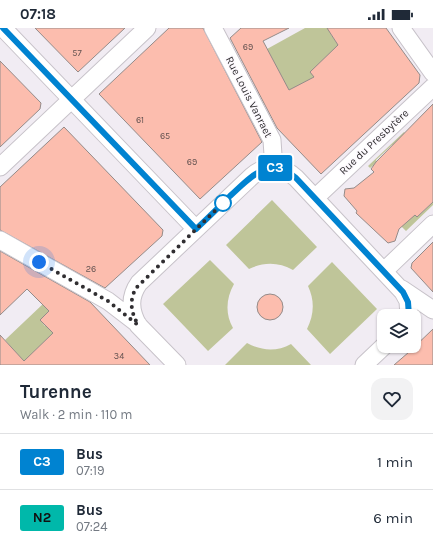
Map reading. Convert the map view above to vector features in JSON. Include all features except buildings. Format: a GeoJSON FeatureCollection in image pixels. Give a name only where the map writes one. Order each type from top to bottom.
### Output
{"type":"FeatureCollection","features":[{"type":"Feature","properties":{"kind":"street"},"geometry":{"type":"LineString","coordinates":[[3,28],[196,229]]}},
{"type":"Feature","properties":{"kind":"street"},"geometry":{"type":"LineString","coordinates":[[0,167],[147,28]]}},
{"type":"Feature","properties":{"kind":"street","name":"Rue Louis Vanraet"},"geometry":{"type":"LineString","coordinates":[[213,28],[272,140],[273,155],[270,168]]}},
{"type":"Feature","properties":{"kind":"street"},"geometry":{"type":"LineString","coordinates":[[401,28],[433,73]]}},
{"type":"Feature","properties":{"kind":"street","name":"Rue du Presbytère"},"geometry":{"type":"LineString","coordinates":[[315,198],[433,87]]}},
{"type":"Feature","properties":{"kind":"street"},"geometry":{"type":"LineString","coordinates":[[138,325],[132,314],[131,306],[136,288],[252,176],[258,171],[270,168],[278,168],[290,173],[400,288],[433,310]]}},
{"type":"Feature","properties":{"kind":"street"},"geometry":{"type":"LineString","coordinates":[[384,271],[433,224]]}},
{"type":"Feature","properties":{"kind":"street"},"geometry":{"type":"LineString","coordinates":[[0,240],[108,301],[138,325],[177,365]]}},
{"type":"Feature","properties":{"kind":"street"},"geometry":{"type":"LineString","coordinates":[[400,288],[408,302],[408,309]]}},
{"type":"Feature","properties":{"kind":"street"},"geometry":{"type":"LineString","coordinates":[[364,365],[377,353]]}},
{"type":"Feature","properties":{"kind":"green space"},"geometry":{"type":"Polygon","coordinates":[[[305,28],[337,28],[330,33],[340,47],[330,78],[291,89],[264,104],[258,92],[267,49],[305,28]]]}},
{"type":"Feature","properties":{"kind":"green space"},"geometry":{"type":"Polygon","coordinates":[[[404,132],[413,142],[392,145],[376,160],[377,162],[370,168],[368,166],[404,132]]]}},
{"type":"Feature","properties":{"kind":"green space"},"geometry":{"type":"Polygon","coordinates":[[[272,200],[317,247],[293,270],[277,264],[265,264],[249,269],[226,245],[272,200]]]}},
{"type":"Feature","properties":{"kind":"green space"},"geometry":{"type":"Polygon","coordinates":[[[433,202],[433,205],[406,231],[400,225],[413,213],[417,217],[433,202]]]}},
{"type":"Feature","properties":{"kind":"green space"},"geometry":{"type":"Polygon","coordinates":[[[210,260],[234,284],[228,300],[228,312],[230,323],[233,328],[208,351],[163,304],[210,260]]]}},
{"type":"Feature","properties":{"kind":"green space"},"geometry":{"type":"Polygon","coordinates":[[[332,262],[377,309],[330,354],[307,329],[313,308],[312,297],[308,286],[332,262]]]}},
{"type":"Feature","properties":{"kind":"green space"},"geometry":{"type":"Polygon","coordinates":[[[44,303],[54,313],[47,313],[40,320],[45,326],[73,318],[51,335],[23,363],[5,340],[44,303]]]}},
{"type":"Feature","properties":{"kind":"green space"},"geometry":{"type":"Polygon","coordinates":[[[247,343],[258,348],[269,350],[286,347],[291,344],[311,365],[225,365],[247,343]]]}},
{"type":"Feature","properties":{"kind":"bus line","name":"C3"},"geometry":{"type":"LineString","coordinates":[[3,28],[196,229],[255,173],[270,168],[278,168],[290,173],[296,178],[406,295],[410,309]]}},
{"type":"Feature","properties":{"kind":"route"},"geometry":{"type":"LineString","coordinates":[[39,262],[108,301],[138,325],[132,314],[131,306],[134,291],[139,283],[223,203]]}}]}
